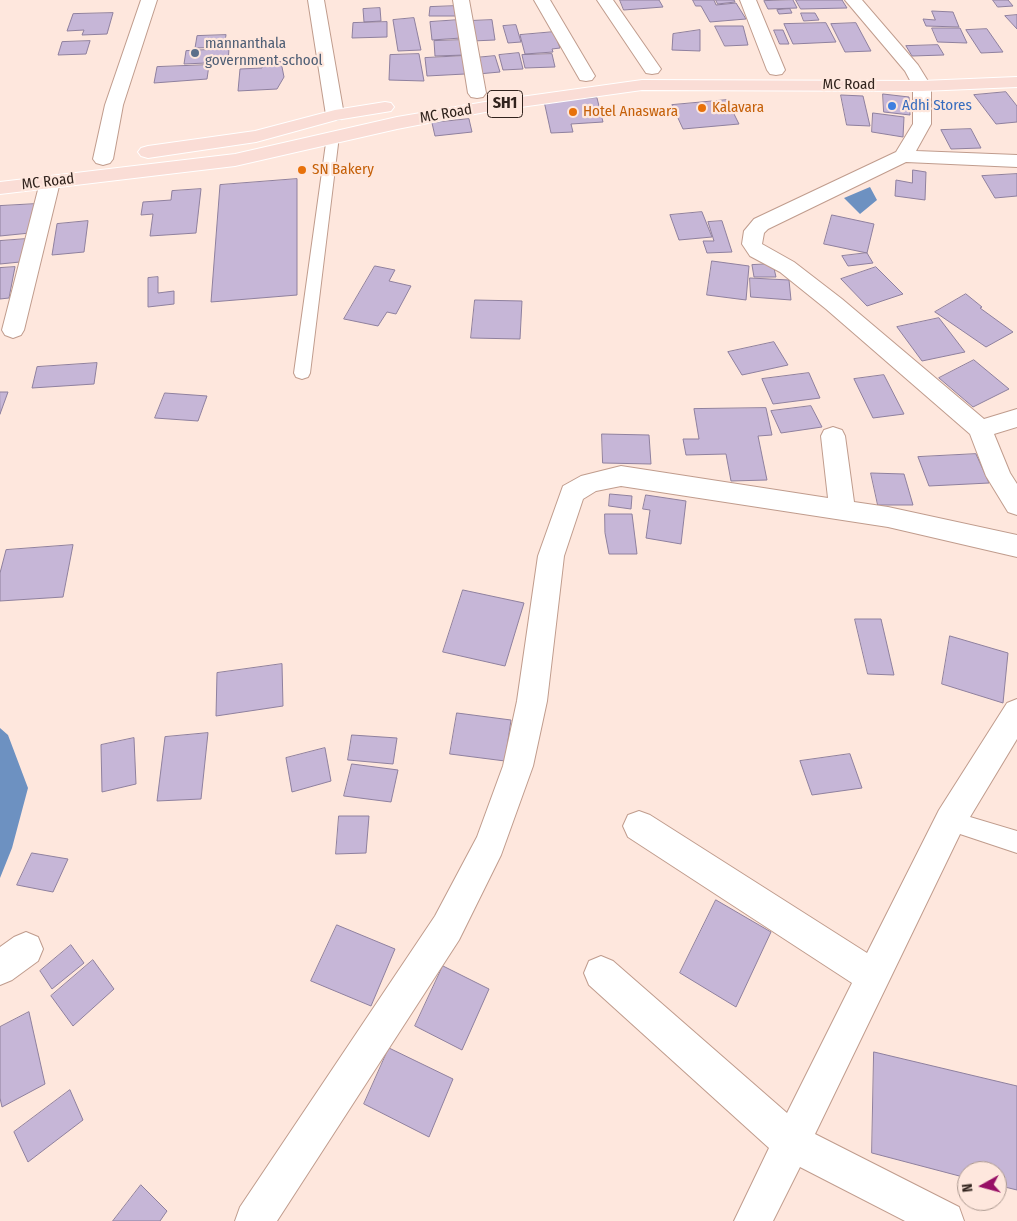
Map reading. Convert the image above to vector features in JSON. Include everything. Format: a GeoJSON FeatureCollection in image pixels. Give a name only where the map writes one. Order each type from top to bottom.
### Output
{"type":"FeatureCollection","features":[{"type":"Feature","properties":{"kind":"main road","name":"MC Road"},"geometry":{"type":"LineString","coordinates":[[0,188],[235,160],[586,76],[652,69],[922,74],[1017,82]]}},
{"type":"Feature","properties":{"kind":"main road","name":"MC Road"},"geometry":{"type":"LineString","coordinates":[[0,171],[127,156],[256,136],[335,115],[642,85],[922,74]]}},
{"type":"Feature","properties":{"kind":"street"},"geometry":{"type":"LineString","coordinates":[[103,159],[114,105],[149,0]]}},
{"type":"Feature","properties":{"kind":"street"},"geometry":{"type":"LineString","coordinates":[[316,0],[335,115]]}},
{"type":"Feature","properties":{"kind":"street"},"geometry":{"type":"LineString","coordinates":[[461,0],[481,100]]}},
{"type":"Feature","properties":{"kind":"street"},"geometry":{"type":"LineString","coordinates":[[542,0],[586,76]]}},
{"type":"Feature","properties":{"kind":"street"},"geometry":{"type":"LineString","coordinates":[[605,0],[652,69]]}},
{"type":"Feature","properties":{"kind":"street"},"geometry":{"type":"LineString","coordinates":[[748,0],[776,70]]}},
{"type":"Feature","properties":{"kind":"street"},"geometry":{"type":"LineString","coordinates":[[853,0],[922,74],[922,124],[903,156]]}},
{"type":"Feature","properties":{"kind":"street"},"geometry":{"type":"LineString","coordinates":[[1017,161],[903,156],[761,224],[754,230],[752,244],[757,251],[787,267],[834,304],[980,429],[999,476],[1017,506]]}},
{"type":"Feature","properties":{"kind":"street"},"geometry":{"type":"LineString","coordinates":[[13,330],[50,182]]}},
{"type":"Feature","properties":{"kind":"street"},"geometry":{"type":"LineString","coordinates":[[980,429],[1017,418]]}},
{"type":"Feature","properties":{"kind":"street"},"geometry":{"type":"LineString","coordinates":[[833,436],[842,510]]}},
{"type":"Feature","properties":{"kind":"street"},"geometry":{"type":"LineString","coordinates":[[254,1221],[447,928],[490,844],[518,766],[532,701],[551,556],[572,493],[590,484],[621,476],[888,518],[1017,546]]}},
{"type":"Feature","properties":{"kind":"street"},"geometry":{"type":"LineString","coordinates":[[753,1221],[950,821],[1017,712]]}},
{"type":"Feature","properties":{"kind":"street"},"geometry":{"type":"LineString","coordinates":[[640,826],[873,977]]}},
{"type":"Feature","properties":{"kind":"street"},"geometry":{"type":"LineString","coordinates":[[0,968],[26,949]]}},
{"type":"Feature","properties":{"kind":"street"},"geometry":{"type":"LineString","coordinates":[[601,973],[791,1142],[945,1221]]}},
{"type":"Feature","properties":{"kind":"lane"},"geometry":{"type":"LineString","coordinates":[[302,373],[333,136]]}},
{"type":"Feature","properties":{"kind":"lane"},"geometry":{"type":"LineString","coordinates":[[950,821],[1017,842]]}},
{"type":"Feature","properties":{"kind":"water"},"geometry":{"type":"Polygon","coordinates":[[[870,187],[877,200],[860,214],[844,198],[870,187]]]}},
{"type":"Feature","properties":{"kind":"water"},"geometry":{"type":"Polygon","coordinates":[[[0,728],[8,735],[28,788],[12,848],[0,878],[0,728]]]}},
{"type":"Feature","properties":{"kind":"building"},"geometry":{"type":"Polygon","coordinates":[[[620,0],[659,0],[663,7],[624,10],[620,0]]]}},
{"type":"Feature","properties":{"kind":"building"},"geometry":{"type":"Polygon","coordinates":[[[693,0],[714,0],[716,5],[736,3],[746,19],[710,22],[701,6],[696,6],[693,0]]]}},
{"type":"Feature","properties":{"kind":"building"},"geometry":{"type":"Polygon","coordinates":[[[716,0],[734,0],[735,2],[718,4],[716,0]]]}},
{"type":"Feature","properties":{"kind":"building"},"geometry":{"type":"Polygon","coordinates":[[[793,0],[797,8],[768,9],[764,1],[793,0]]]}},
{"type":"Feature","properties":{"kind":"building"},"geometry":{"type":"Polygon","coordinates":[[[796,0],[842,0],[847,8],[801,9],[796,0]]]}},
{"type":"Feature","properties":{"kind":"building"},"geometry":{"type":"Polygon","coordinates":[[[993,0],[1008,0],[1013,6],[998,7],[993,0]]]}},
{"type":"Feature","properties":{"kind":"building"},"geometry":{"type":"Polygon","coordinates":[[[457,6],[457,16],[429,16],[430,7],[457,6]]]}},
{"type":"Feature","properties":{"kind":"building"},"geometry":{"type":"Polygon","coordinates":[[[380,8],[381,21],[364,22],[363,9],[380,8]]]}},
{"type":"Feature","properties":{"kind":"building"},"geometry":{"type":"Polygon","coordinates":[[[790,9],[792,13],[779,14],[777,10],[790,9]]]}},
{"type":"Feature","properties":{"kind":"building"},"geometry":{"type":"Polygon","coordinates":[[[932,11],[953,12],[959,27],[926,26],[923,19],[935,20],[932,11]]]}},
{"type":"Feature","properties":{"kind":"building"},"geometry":{"type":"Polygon","coordinates":[[[113,13],[107,34],[82,35],[84,30],[67,31],[73,14],[113,13]]]}},
{"type":"Feature","properties":{"kind":"building"},"geometry":{"type":"Polygon","coordinates":[[[801,13],[815,13],[819,20],[804,21],[801,13]]]}},
{"type":"Feature","properties":{"kind":"building"},"geometry":{"type":"Polygon","coordinates":[[[1017,15],[1017,29],[1005,16],[1017,15]]]}},
{"type":"Feature","properties":{"kind":"building"},"geometry":{"type":"Polygon","coordinates":[[[414,18],[421,50],[398,51],[393,20],[414,18]]]}},
{"type":"Feature","properties":{"kind":"building"},"geometry":{"type":"Polygon","coordinates":[[[459,20],[461,38],[432,40],[430,22],[459,20]]]}},
{"type":"Feature","properties":{"kind":"building"},"geometry":{"type":"Polygon","coordinates":[[[492,20],[495,40],[472,41],[469,21],[492,20]]]}},
{"type":"Feature","properties":{"kind":"building"},"geometry":{"type":"Polygon","coordinates":[[[387,22],[387,37],[352,38],[353,23],[387,22]]]}},
{"type":"Feature","properties":{"kind":"building"},"geometry":{"type":"Polygon","coordinates":[[[826,23],[836,42],[793,44],[784,24],[826,23]]]}},
{"type":"Feature","properties":{"kind":"building"},"geometry":{"type":"Polygon","coordinates":[[[856,23],[871,51],[845,52],[831,24],[856,23]]]}},
{"type":"Feature","properties":{"kind":"building"},"geometry":{"type":"Polygon","coordinates":[[[516,25],[521,42],[508,43],[503,26],[516,25]]]}},
{"type":"Feature","properties":{"kind":"building"},"geometry":{"type":"Polygon","coordinates":[[[715,26],[743,26],[748,45],[725,46],[715,26]]]}},
{"type":"Feature","properties":{"kind":"building"},"geometry":{"type":"Polygon","coordinates":[[[932,28],[960,28],[967,43],[938,42],[932,28]]]}},
{"type":"Feature","properties":{"kind":"building"},"geometry":{"type":"Polygon","coordinates":[[[987,29],[1003,52],[981,53],[966,30],[987,29]]]}},
{"type":"Feature","properties":{"kind":"building"},"geometry":{"type":"Polygon","coordinates":[[[700,30],[700,51],[672,50],[673,34],[700,30]]]}},
{"type":"Feature","properties":{"kind":"building"},"geometry":{"type":"Polygon","coordinates":[[[774,30],[783,30],[789,44],[780,44],[774,30]]]}},
{"type":"Feature","properties":{"kind":"building"},"geometry":{"type":"Polygon","coordinates":[[[554,32],[560,48],[552,49],[553,52],[525,54],[520,35],[554,32]]]}},
{"type":"Feature","properties":{"kind":"building"},"geometry":{"type":"Polygon","coordinates":[[[226,35],[224,47],[195,48],[197,36],[226,35]]]}},
{"type":"Feature","properties":{"kind":"building"},"geometry":{"type":"Polygon","coordinates":[[[463,40],[465,55],[435,56],[434,41],[463,40]]]}},
{"type":"Feature","properties":{"kind":"building"},"geometry":{"type":"Polygon","coordinates":[[[90,41],[86,54],[58,55],[62,42],[90,41]]]}},
{"type":"Feature","properties":{"kind":"building"},"geometry":{"type":"Polygon","coordinates":[[[938,45],[944,55],[912,56],[906,46],[938,45]]]}},
{"type":"Feature","properties":{"kind":"building"},"geometry":{"type":"Polygon","coordinates":[[[229,49],[228,62],[184,64],[186,51],[229,49]]]}},
{"type":"Feature","properties":{"kind":"building"},"geometry":{"type":"Polygon","coordinates":[[[519,53],[523,69],[503,70],[499,55],[519,53]]]}},
{"type":"Feature","properties":{"kind":"building"},"geometry":{"type":"Polygon","coordinates":[[[419,54],[424,81],[389,80],[390,55],[419,54]]]}},
{"type":"Feature","properties":{"kind":"building"},"geometry":{"type":"Polygon","coordinates":[[[552,54],[555,67],[525,68],[522,55],[552,54]]]}},
{"type":"Feature","properties":{"kind":"building"},"geometry":{"type":"Polygon","coordinates":[[[463,56],[465,74],[427,76],[425,58],[463,56]]]}},
{"type":"Feature","properties":{"kind":"building"},"geometry":{"type":"Polygon","coordinates":[[[495,56],[500,72],[478,74],[474,58],[495,56]]]}},
{"type":"Feature","properties":{"kind":"building"},"geometry":{"type":"Polygon","coordinates":[[[281,62],[284,77],[277,89],[238,91],[240,69],[262,68],[263,63],[281,62]]]}},
{"type":"Feature","properties":{"kind":"building"},"geometry":{"type":"Polygon","coordinates":[[[209,65],[207,79],[154,83],[157,67],[209,65]]]}},
{"type":"Feature","properties":{"kind":"building"},"geometry":{"type":"Polygon","coordinates":[[[1006,92],[1017,106],[1017,122],[996,124],[974,95],[1006,92]]]}},
{"type":"Feature","properties":{"kind":"building"},"geometry":{"type":"Polygon","coordinates":[[[883,94],[909,97],[910,115],[884,112],[883,94]]]}},
{"type":"Feature","properties":{"kind":"building"},"geometry":{"type":"Polygon","coordinates":[[[841,95],[863,96],[870,126],[847,125],[841,95]]]}},
{"type":"Feature","properties":{"kind":"building","name":"Hotel Anaswara"},"geometry":{"type":"Polygon","coordinates":[[[597,98],[603,122],[571,124],[573,132],[551,133],[544,101],[597,98]]]}},
{"type":"Feature","properties":{"kind":"building"},"geometry":{"type":"Polygon","coordinates":[[[727,100],[739,124],[683,129],[672,105],[727,100]]]}},
{"type":"Feature","properties":{"kind":"building"},"geometry":{"type":"Polygon","coordinates":[[[873,113],[904,117],[903,137],[872,132],[873,113]]]}},
{"type":"Feature","properties":{"kind":"building"},"geometry":{"type":"Polygon","coordinates":[[[469,119],[472,132],[435,136],[432,123],[469,119]]]}},
{"type":"Feature","properties":{"kind":"building"},"geometry":{"type":"Polygon","coordinates":[[[971,129],[981,148],[951,149],[941,130],[971,129]]]}},
{"type":"Feature","properties":{"kind":"building"},"geometry":{"type":"Polygon","coordinates":[[[913,170],[926,172],[925,200],[895,196],[896,180],[912,183],[913,170]]]}},
{"type":"Feature","properties":{"kind":"building"},"geometry":{"type":"Polygon","coordinates":[[[1017,174],[1017,196],[995,198],[982,176],[1017,174]]]}},
{"type":"Feature","properties":{"kind":"building"},"geometry":{"type":"Polygon","coordinates":[[[297,179],[297,295],[211,302],[220,185],[297,179]]]}},
{"type":"Feature","properties":{"kind":"building"},"geometry":{"type":"Polygon","coordinates":[[[201,189],[196,233],[150,236],[153,214],[141,215],[143,202],[171,200],[172,191],[201,189]]]}},
{"type":"Feature","properties":{"kind":"building"},"geometry":{"type":"Polygon","coordinates":[[[36,204],[30,233],[0,236],[0,206],[36,204]]]}},
{"type":"Feature","properties":{"kind":"building"},"geometry":{"type":"Polygon","coordinates":[[[702,212],[712,237],[679,240],[670,215],[702,212]]]}},
{"type":"Feature","properties":{"kind":"building"},"geometry":{"type":"Polygon","coordinates":[[[832,215],[874,224],[867,253],[824,244],[832,215]]]}},
{"type":"Feature","properties":{"kind":"building"},"geometry":{"type":"Polygon","coordinates":[[[88,221],[84,252],[52,255],[57,224],[88,221]]]}},
{"type":"Feature","properties":{"kind":"building"},"geometry":{"type":"Polygon","coordinates":[[[722,221],[732,252],[707,253],[703,241],[714,241],[708,222],[722,221]]]}},
{"type":"Feature","properties":{"kind":"building"},"geometry":{"type":"Polygon","coordinates":[[[26,239],[20,262],[0,264],[0,241],[26,239]]]}},
{"type":"Feature","properties":{"kind":"building"},"geometry":{"type":"Polygon","coordinates":[[[867,253],[873,263],[848,266],[842,256],[867,253]]]}},
{"type":"Feature","properties":{"kind":"building"},"geometry":{"type":"Polygon","coordinates":[[[712,261],[749,266],[746,300],[707,295],[712,261]]]}},
{"type":"Feature","properties":{"kind":"building"},"geometry":{"type":"Polygon","coordinates":[[[773,264],[776,277],[754,277],[752,265],[773,264]]]}},
{"type":"Feature","properties":{"kind":"building"},"geometry":{"type":"Polygon","coordinates":[[[375,266],[395,270],[389,281],[411,286],[396,314],[387,312],[378,326],[344,319],[375,266]]]}},
{"type":"Feature","properties":{"kind":"building"},"geometry":{"type":"Polygon","coordinates":[[[15,267],[9,298],[0,299],[0,268],[15,267]]]}},
{"type":"Feature","properties":{"kind":"building"},"geometry":{"type":"Polygon","coordinates":[[[876,267],[903,294],[867,306],[841,279],[876,267]]]}},
{"type":"Feature","properties":{"kind":"building"},"geometry":{"type":"Polygon","coordinates":[[[158,277],[158,293],[174,291],[174,304],[148,307],[148,278],[158,277]]]}},
{"type":"Feature","properties":{"kind":"building"},"geometry":{"type":"Polygon","coordinates":[[[750,278],[789,280],[791,300],[751,297],[750,278]]]}},
{"type":"Feature","properties":{"kind":"building"},"geometry":{"type":"Polygon","coordinates":[[[966,294],[982,307],[980,308],[1013,332],[986,347],[935,312],[966,294]]]}},
{"type":"Feature","properties":{"kind":"building"},"geometry":{"type":"Polygon","coordinates":[[[475,300],[522,301],[520,339],[471,338],[475,300]]]}},
{"type":"Feature","properties":{"kind":"building"},"geometry":{"type":"Polygon","coordinates":[[[939,318],[965,352],[922,361],[897,327],[939,318]]]}},
{"type":"Feature","properties":{"kind":"building"},"geometry":{"type":"Polygon","coordinates":[[[774,342],[788,365],[742,375],[728,352],[774,342]]]}},
{"type":"Feature","properties":{"kind":"building"},"geometry":{"type":"Polygon","coordinates":[[[974,360],[1009,389],[973,407],[939,378],[974,360]]]}},
{"type":"Feature","properties":{"kind":"building"},"geometry":{"type":"Polygon","coordinates":[[[97,363],[94,384],[32,388],[37,367],[97,363]]]}},
{"type":"Feature","properties":{"kind":"building"},"geometry":{"type":"Polygon","coordinates":[[[809,373],[820,398],[773,404],[762,379],[809,373]]]}},
{"type":"Feature","properties":{"kind":"building"},"geometry":{"type":"Polygon","coordinates":[[[884,375],[904,414],[873,418],[854,379],[884,375]]]}},
{"type":"Feature","properties":{"kind":"building"},"geometry":{"type":"Polygon","coordinates":[[[0,392],[8,392],[0,414],[0,392]]]}},
{"type":"Feature","properties":{"kind":"building"},"geometry":{"type":"Polygon","coordinates":[[[165,393],[207,396],[198,421],[155,418],[165,393]]]}},
{"type":"Feature","properties":{"kind":"building"},"geometry":{"type":"Polygon","coordinates":[[[811,406],[822,427],[781,433],[771,411],[811,406]]]}},
{"type":"Feature","properties":{"kind":"building"},"geometry":{"type":"Polygon","coordinates":[[[766,408],[772,435],[758,436],[767,480],[731,481],[726,454],[686,455],[683,439],[699,439],[694,409],[766,408]]]}},
{"type":"Feature","properties":{"kind":"building"},"geometry":{"type":"Polygon","coordinates":[[[602,434],[649,435],[651,464],[603,463],[602,434]]]}},
{"type":"Feature","properties":{"kind":"building"},"geometry":{"type":"Polygon","coordinates":[[[976,454],[989,483],[929,486],[918,457],[976,454]]]}},
{"type":"Feature","properties":{"kind":"building"},"geometry":{"type":"Polygon","coordinates":[[[871,473],[904,474],[913,505],[878,505],[871,473]]]}},
{"type":"Feature","properties":{"kind":"building"},"geometry":{"type":"Polygon","coordinates":[[[610,494],[632,496],[631,509],[609,506],[610,494]]]}},
{"type":"Feature","properties":{"kind":"building"},"geometry":{"type":"Polygon","coordinates":[[[646,495],[686,501],[681,544],[646,538],[650,510],[643,509],[646,495]]]}},
{"type":"Feature","properties":{"kind":"building"},"geometry":{"type":"Polygon","coordinates":[[[605,514],[632,514],[637,554],[609,554],[605,533],[605,514]]]}},
{"type":"Feature","properties":{"kind":"building"},"geometry":{"type":"Polygon","coordinates":[[[73,545],[63,597],[0,601],[0,573],[6,550],[73,545]]]}},
{"type":"Feature","properties":{"kind":"building"},"geometry":{"type":"Polygon","coordinates":[[[463,590],[524,603],[505,666],[443,652],[463,590]]]}},
{"type":"Feature","properties":{"kind":"building"},"geometry":{"type":"Polygon","coordinates":[[[855,619],[881,619],[894,675],[868,674],[855,619]]]}},
{"type":"Feature","properties":{"kind":"building"},"geometry":{"type":"Polygon","coordinates":[[[950,636],[1008,653],[1003,703],[942,684],[950,636]]]}},
{"type":"Feature","properties":{"kind":"building"},"geometry":{"type":"Polygon","coordinates":[[[282,664],[283,706],[216,716],[217,673],[282,664]]]}},
{"type":"Feature","properties":{"kind":"building"},"geometry":{"type":"Polygon","coordinates":[[[457,713],[511,720],[505,761],[450,754],[457,713]]]}},
{"type":"Feature","properties":{"kind":"building"},"geometry":{"type":"Polygon","coordinates":[[[208,733],[201,799],[157,801],[165,737],[208,733]]]}},
{"type":"Feature","properties":{"kind":"building"},"geometry":{"type":"Polygon","coordinates":[[[352,735],[397,738],[393,764],[348,760],[352,735]]]}},
{"type":"Feature","properties":{"kind":"building"},"geometry":{"type":"Polygon","coordinates":[[[134,738],[136,784],[102,792],[101,745],[134,738]]]}},
{"type":"Feature","properties":{"kind":"building"},"geometry":{"type":"Polygon","coordinates":[[[325,748],[331,781],[292,792],[286,758],[325,748]]]}},
{"type":"Feature","properties":{"kind":"building"},"geometry":{"type":"Polygon","coordinates":[[[850,754],[862,788],[812,795],[800,761],[850,754]]]}},
{"type":"Feature","properties":{"kind":"building"},"geometry":{"type":"Polygon","coordinates":[[[352,764],[398,770],[391,802],[344,796],[352,764]]]}},
{"type":"Feature","properties":{"kind":"building"},"geometry":{"type":"Polygon","coordinates":[[[339,816],[369,816],[366,853],[336,854],[339,816]]]}},
{"type":"Feature","properties":{"kind":"building"},"geometry":{"type":"Polygon","coordinates":[[[32,853],[68,859],[53,892],[17,885],[32,853]]]}},
{"type":"Feature","properties":{"kind":"building"},"geometry":{"type":"Polygon","coordinates":[[[716,900],[771,932],[736,1007],[680,973],[716,900]]]}},
{"type":"Feature","properties":{"kind":"building"},"geometry":{"type":"Polygon","coordinates":[[[337,925],[395,949],[371,1006],[311,981],[337,925]]]}},
{"type":"Feature","properties":{"kind":"building"},"geometry":{"type":"Polygon","coordinates":[[[71,945],[84,963],[52,989],[40,971],[71,945]]]}},
{"type":"Feature","properties":{"kind":"building"},"geometry":{"type":"Polygon","coordinates":[[[93,960],[114,989],[73,1026],[51,996],[93,960]]]}},
{"type":"Feature","properties":{"kind":"building"},"geometry":{"type":"Polygon","coordinates":[[[443,966],[489,989],[462,1050],[415,1026],[443,966]]]}},
{"type":"Feature","properties":{"kind":"building"},"geometry":{"type":"Polygon","coordinates":[[[29,1012],[45,1084],[2,1107],[0,1098],[0,1027],[29,1012]]]}},
{"type":"Feature","properties":{"kind":"building"},"geometry":{"type":"Polygon","coordinates":[[[389,1048],[453,1079],[429,1137],[364,1104],[389,1048]]]}},
{"type":"Feature","properties":{"kind":"building"},"geometry":{"type":"Polygon","coordinates":[[[874,1052],[1017,1086],[1017,1190],[1007,1188],[1007,1161],[957,1161],[957,1175],[872,1153],[874,1052]]]}},
{"type":"Feature","properties":{"kind":"building"},"geometry":{"type":"Polygon","coordinates":[[[70,1090],[83,1120],[28,1162],[14,1132],[70,1090]]]}},
{"type":"Feature","properties":{"kind":"building"},"geometry":{"type":"Polygon","coordinates":[[[141,1185],[167,1211],[160,1221],[113,1221],[141,1185]]]}},
{"type":"Feature","properties":{"kind":"place","name":"mannanthala government school"},"geometry":{"type":"Point","coordinates":[195,53]}},
{"type":"Feature","properties":{"kind":"place","name":"Adhi Stores"},"geometry":{"type":"Point","coordinates":[892,106]}},
{"type":"Feature","properties":{"kind":"place","name":"Kalavara"},"geometry":{"type":"Point","coordinates":[702,108]}},
{"type":"Feature","properties":{"kind":"place","name":"Hotel Anaswara"},"geometry":{"type":"Point","coordinates":[573,112]}},
{"type":"Feature","properties":{"kind":"place","name":"SN Bakery"},"geometry":{"type":"Point","coordinates":[302,170]}}]}
